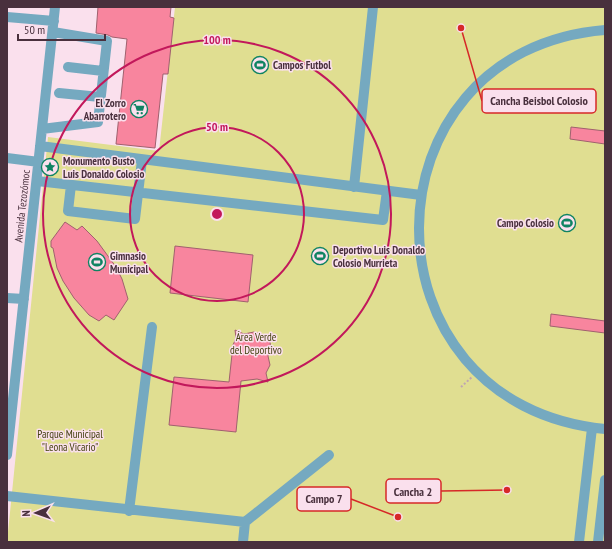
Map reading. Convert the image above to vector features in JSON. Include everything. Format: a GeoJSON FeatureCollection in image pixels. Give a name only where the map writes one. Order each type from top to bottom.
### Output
{"type":"FeatureCollection","features":[{"type":"Feature","properties":{"kind":"street","name":"Avenida Tezozómoc"},"geometry":{"type":"LineString","coordinates":[[7,455],[8,433],[56,7]]}},
{"type":"Feature","properties":{"kind":"street"},"geometry":{"type":"LineString","coordinates":[[354,187],[373,7]]}},
{"type":"Feature","properties":{"kind":"street"},"geometry":{"type":"LineString","coordinates":[[7,16],[54,21]]}},
{"type":"Feature","properties":{"kind":"street"},"geometry":{"type":"LineString","coordinates":[[605,30],[573,34],[537,46],[509,61],[488,76],[461,104],[441,136],[426,171],[421,195],[418,225],[418,247],[425,284],[439,320],[459,352],[478,372],[500,391],[532,411],[568,423],[605,429]]}},
{"type":"Feature","properties":{"kind":"street"},"geometry":{"type":"LineString","coordinates":[[42,129],[98,122],[107,41],[53,32]]}},
{"type":"Feature","properties":{"kind":"street"},"geometry":{"type":"LineString","coordinates":[[68,67],[103,71]]}},
{"type":"Feature","properties":{"kind":"street"},"geometry":{"type":"LineString","coordinates":[[59,93],[100,97]]}},
{"type":"Feature","properties":{"kind":"street"},"geometry":{"type":"LineString","coordinates":[[40,146],[421,195]]}},
{"type":"Feature","properties":{"kind":"street"},"geometry":{"type":"LineString","coordinates":[[7,158],[38,162]]}},
{"type":"Feature","properties":{"kind":"street"},"geometry":{"type":"LineString","coordinates":[[71,185],[68,211],[135,219],[142,160]]}},
{"type":"Feature","properties":{"kind":"street"},"geometry":{"type":"LineString","coordinates":[[36,181],[383,220],[387,191]]}},
{"type":"Feature","properties":{"kind":"street"},"geometry":{"type":"LineString","coordinates":[[7,298],[24,300]]}},
{"type":"Feature","properties":{"kind":"street"},"geometry":{"type":"LineString","coordinates":[[129,511],[152,327]]}},
{"type":"Feature","properties":{"kind":"street"},"geometry":{"type":"LineString","coordinates":[[579,542],[592,428]]}},
{"type":"Feature","properties":{"kind":"street"},"geometry":{"type":"LineString","coordinates":[[7,496],[129,511],[245,522],[330,455]]}},
{"type":"Feature","properties":{"kind":"street"},"geometry":{"type":"LineString","coordinates":[[598,542],[605,480]]}},
{"type":"Feature","properties":{"kind":"street"},"geometry":{"type":"LineString","coordinates":[[243,542],[245,522]]}},
{"type":"Feature","properties":{"kind":"path"},"geometry":{"type":"LineString","coordinates":[[461,387],[478,372]]}},
{"type":"Feature","properties":{"kind":"green space","name":"Deportivo Luis Donaldo Colosio Murrieta"},"geometry":{"type":"Polygon","coordinates":[[[175,7],[605,7],[605,542],[7,542],[48,137],[159,151],[175,7]]]}},
{"type":"Feature","properties":{"kind":"building","name":"El Zorro Abarrotero"},"geometry":{"type":"Polygon","coordinates":[[[98,7],[171,7],[170,17],[174,18],[168,74],[163,74],[155,148],[116,144],[127,39],[96,33],[98,7]]]}},
{"type":"Feature","properties":{"kind":"building"},"geometry":{"type":"Polygon","coordinates":[[[571,127],[605,131],[605,144],[570,139],[571,127]]]}},
{"type":"Feature","properties":{"kind":"building"},"geometry":{"type":"Polygon","coordinates":[[[65,222],[77,230],[82,226],[97,241],[116,267],[122,279],[128,299],[114,320],[106,315],[99,321],[89,315],[74,298],[63,281],[57,268],[53,248],[51,247],[51,241],[65,222]]]}},
{"type":"Feature","properties":{"kind":"building"},"geometry":{"type":"Polygon","coordinates":[[[175,246],[253,255],[248,302],[170,293],[175,246]]]}},
{"type":"Feature","properties":{"kind":"building"},"geometry":{"type":"Polygon","coordinates":[[[551,314],[605,321],[605,333],[550,326],[551,314]]]}},
{"type":"Feature","properties":{"kind":"building"},"geometry":{"type":"Polygon","coordinates":[[[235,330],[244,334],[254,332],[264,335],[273,334],[270,342],[271,350],[268,356],[270,365],[266,373],[268,382],[257,379],[241,381],[236,432],[169,425],[174,377],[229,382],[233,345],[236,338],[235,330]]]}},
{"type":"Feature","properties":{"kind":"place","name":"Cancha Beisbol Colosio"},"geometry":{"type":"Point","coordinates":[461,28]}},
{"type":"Feature","properties":{"kind":"place","name":"Campos Futbol"},"geometry":{"type":"Point","coordinates":[260,65]}},
{"type":"Feature","properties":{"kind":"place","name":"El Zorro Abarrotero"},"geometry":{"type":"Point","coordinates":[139,109]}},
{"type":"Feature","properties":{"kind":"place","name":"Monumento Busto Luis Donaldo Colosio"},"geometry":{"type":"Point","coordinates":[50,167]}},
{"type":"Feature","properties":{"kind":"place","name":"Campo Colosio"},"geometry":{"type":"Point","coordinates":[567,223]}},
{"type":"Feature","properties":{"kind":"place","name":"Deportivo Luis Donaldo Colosio Murrieta"},"geometry":{"type":"Point","coordinates":[320,256]}},
{"type":"Feature","properties":{"kind":"place","name":"Gimnasio Municipal"},"geometry":{"type":"Point","coordinates":[97,262]}},
{"type":"Feature","properties":{"kind":"place","name":"Cancha 2"},"geometry":{"type":"Point","coordinates":[507,490]}},
{"type":"Feature","properties":{"kind":"place","name":"Campo 7"},"geometry":{"type":"Point","coordinates":[398,517]}},
{"type":"Feature","properties":{"kind":"park label","name":"Área Verde del Deportivo"},"geometry":{"type":"Point","coordinates":[256,343]}},
{"type":"Feature","properties":{"kind":"park label","name":"Parque Municipal \"Leona Vicario\""},"geometry":{"type":"Point","coordinates":[70,440]}}]}
